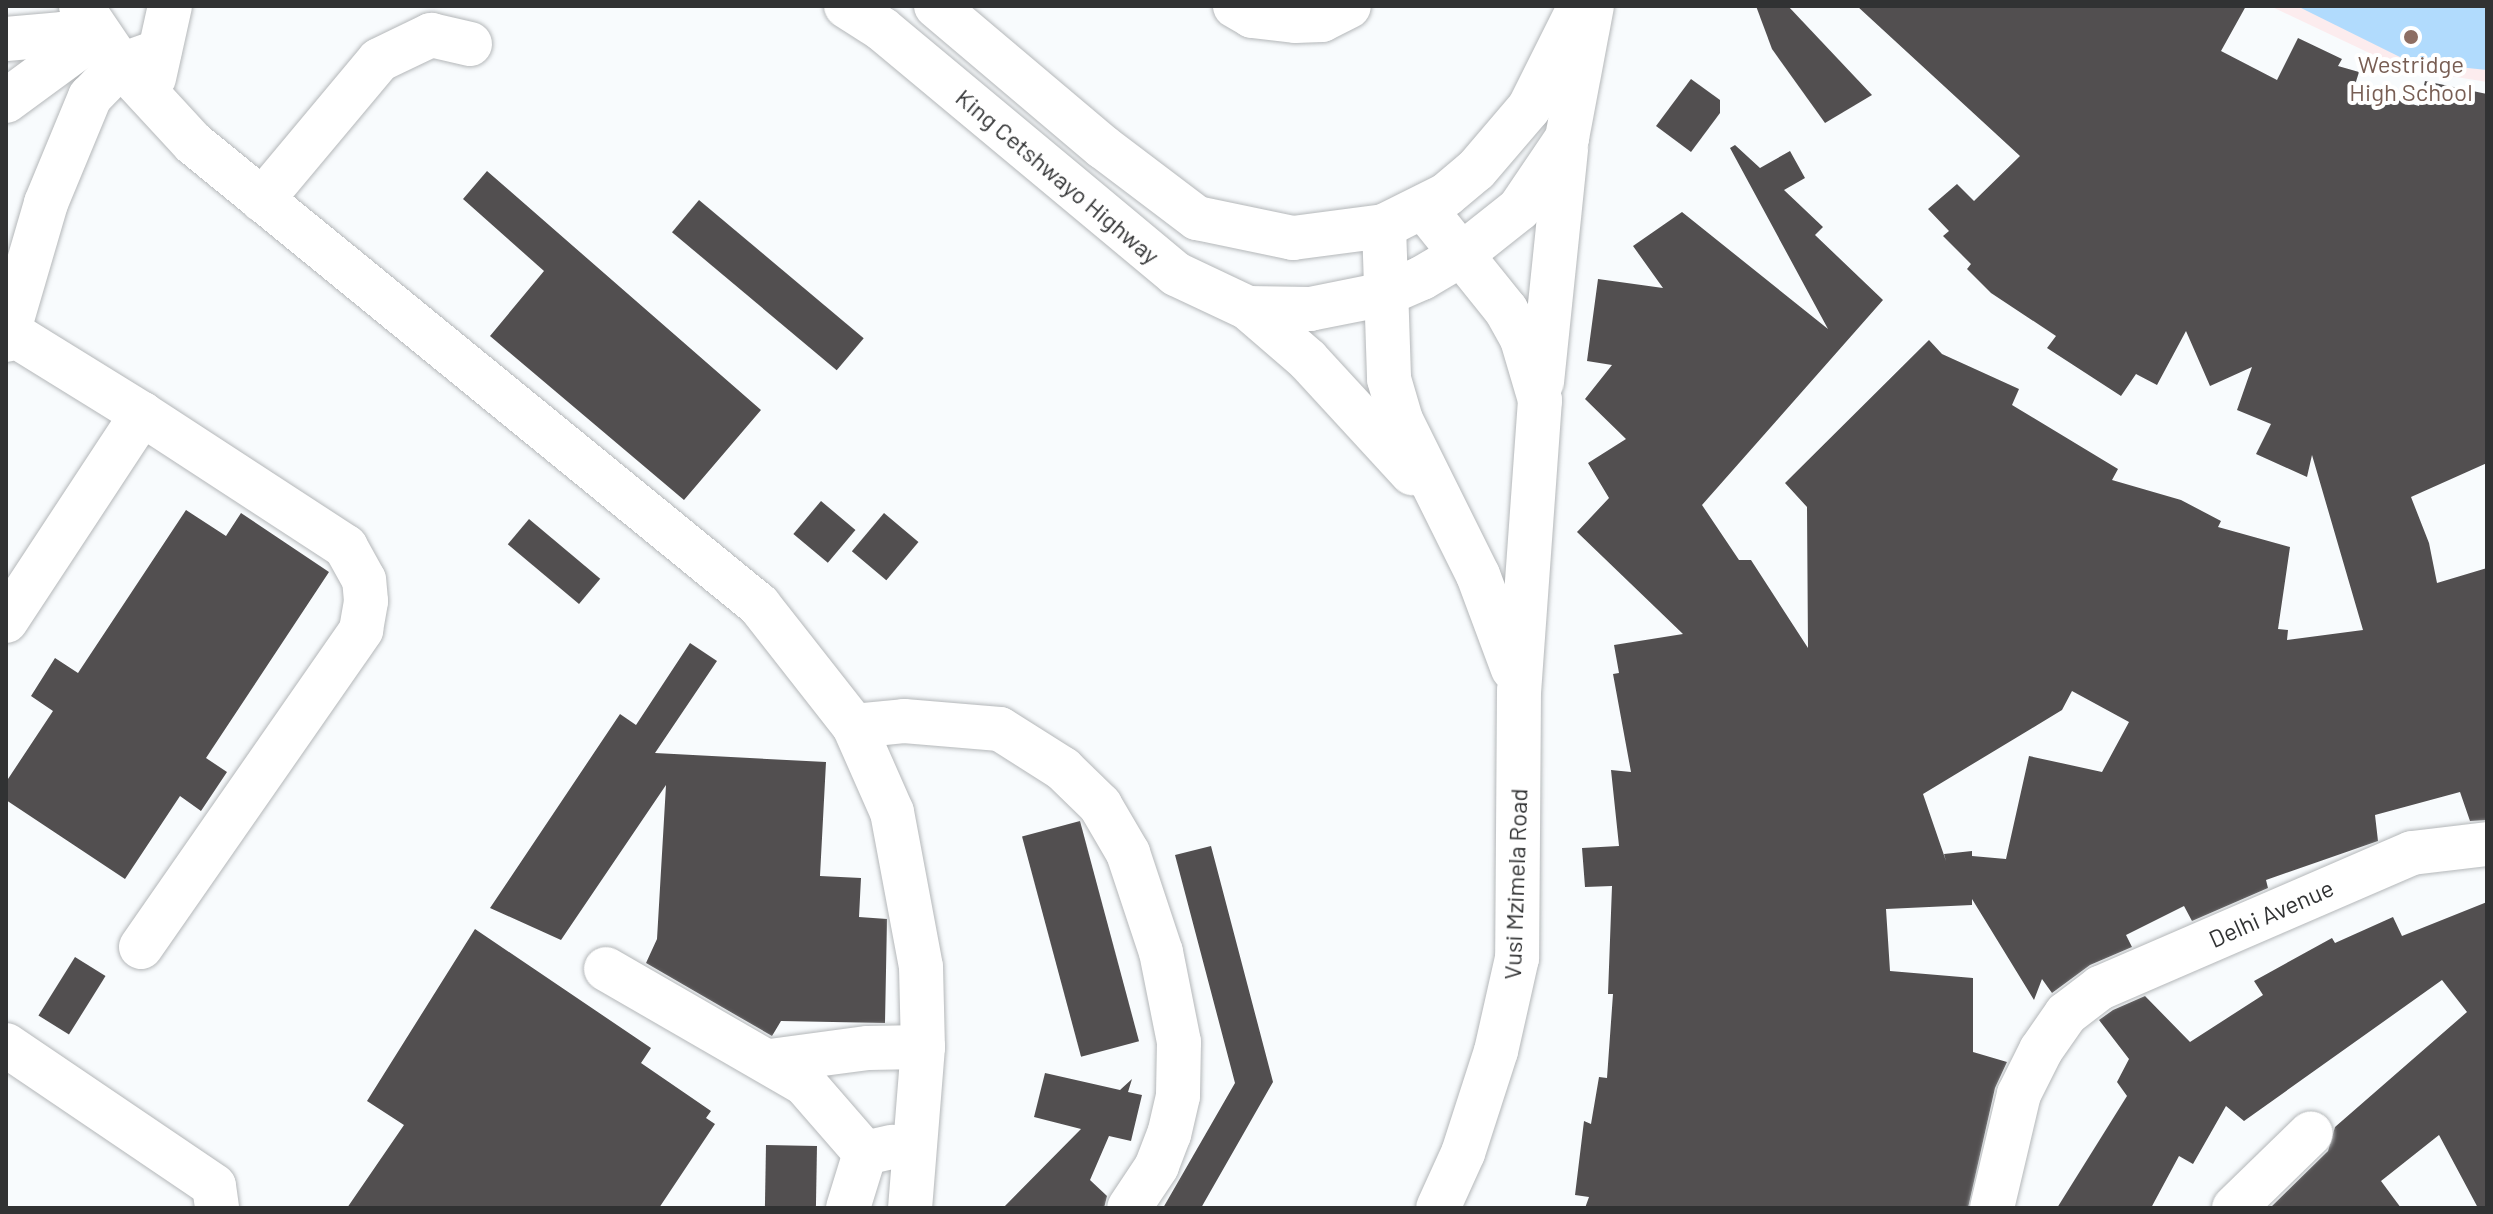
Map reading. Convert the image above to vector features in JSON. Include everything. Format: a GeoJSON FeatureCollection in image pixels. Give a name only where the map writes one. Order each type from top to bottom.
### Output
{"type":"FeatureCollection","features":[{"type":"Feature","properties":{"kind":"main road"},"geometry":{"type":"LineString","coordinates":[[6,101],[116,46],[170,6]]}},
{"type":"Feature","properties":{"kind":"main road","name":"King Cetshwayo Highway"},"geometry":{"type":"LineString","coordinates":[[846,6],[882,29],[1142,251],[1176,274],[1248,308],[1310,309],[1385,294],[1461,255],[1519,209],[1567,138],[1592,6]]}},
{"type":"Feature","properties":{"kind":"main road","name":"King Cetshwayo Highway"},"geometry":{"type":"LineString","coordinates":[[936,6],[1080,129],[1197,218],[1293,238],[1384,226],[1424,208],[1476,170],[1529,108],[1580,6]]}},
{"type":"Feature","properties":{"kind":"main road"},"geometry":{"type":"LineString","coordinates":[[1235,6],[1252,16],[1295,21],[1322,20],[1349,6]]}},
{"type":"Feature","properties":{"kind":"main road"},"geometry":{"type":"LineString","coordinates":[[6,39],[63,34],[116,46],[193,143],[759,605],[854,726],[892,812],[909,884],[921,967],[923,1047],[910,1208]]}},
{"type":"Feature","properties":{"kind":"main road"},"geometry":{"type":"LineString","coordinates":[[262,200],[379,60],[431,35],[470,44]]}},
{"type":"Feature","properties":{"kind":"main road"},"geometry":{"type":"LineString","coordinates":[[116,46],[69,141],[26,265],[8,336],[142,414],[346,547],[364,580],[366,601],[361,630],[141,947]]}},
{"type":"Feature","properties":{"kind":"main road"},"geometry":{"type":"LineString","coordinates":[[1540,400],[1567,138]]}},
{"type":"Feature","properties":{"kind":"main road","name":"Vusi Mzimela Road"},"geometry":{"type":"LineString","coordinates":[[1424,208],[1506,310],[1522,339],[1540,400],[1519,691],[1517,958],[1510,999],[1463,1153],[1438,1208]]}},
{"type":"Feature","properties":{"kind":"main road","name":"Vusi Mzimela Road"},"geometry":{"type":"LineString","coordinates":[[1384,226],[1389,379],[1401,420],[1438,501],[1478,575],[1519,691]]}},
{"type":"Feature","properties":{"kind":"main road"},"geometry":{"type":"LineString","coordinates":[[1248,308],[1308,360],[1438,501]]}},
{"type":"Feature","properties":{"kind":"main road"},"geometry":{"type":"LineString","coordinates":[[6,621],[142,414]]}},
{"type":"Feature","properties":{"kind":"main road"},"geometry":{"type":"LineString","coordinates":[[854,726],[904,721],[1000,729],[1063,769],[1100,805],[1121,841],[1161,952],[1179,1042],[1178,1096],[1169,1134],[1157,1166],[1129,1208]]}},
{"type":"Feature","properties":{"kind":"main road","name":"Delhi Avenue"},"geometry":{"type":"LineString","coordinates":[[1992,1208],[2019,1094],[2066,1014],[2134,971],[2375,868],[2433,848],[2487,844]]}},
{"type":"Feature","properties":{"kind":"main road"},"geometry":{"type":"LineString","coordinates":[[606,969],[770,1061],[828,1106],[865,1153]]}},
{"type":"Feature","properties":{"kind":"main road"},"geometry":{"type":"LineString","coordinates":[[6,1045],[214,1186],[217,1208]]}},
{"type":"Feature","properties":{"kind":"main road"},"geometry":{"type":"LineString","coordinates":[[770,1061],[868,1048],[923,1047]]}},
{"type":"Feature","properties":{"kind":"main road"},"geometry":{"type":"LineString","coordinates":[[2234,1208],[2311,1133]]}},
{"type":"Feature","properties":{"kind":"main road"},"geometry":{"type":"LineString","coordinates":[[865,1153],[917,1145]]}},
{"type":"Feature","properties":{"kind":"main road"},"geometry":{"type":"LineString","coordinates":[[848,1208],[865,1153]]}},
{"type":"Feature","properties":{"kind":"shaded area","name":"Westridge High School"},"geometry":{"type":"Polygon","coordinates":[[[2270,6],[2487,6],[2487,82],[2401,68],[2270,6]]]}},
{"type":"Feature","properties":{"kind":"shaded area","name":"Westridge High School"},"geometry":{"type":"Polygon","coordinates":[[[2297,6],[2487,6],[2487,70],[2410,62],[2297,6]]]}},
{"type":"Feature","properties":{"kind":"building"},"geometry":{"type":"Polygon","coordinates":[[[1756,6],[1788,6],[1872,95],[1825,123],[1772,49],[1756,6]]]}},
{"type":"Feature","properties":{"kind":"building"},"geometry":{"type":"Polygon","coordinates":[[[1857,6],[2246,6],[2221,51],[2277,80],[2298,38],[2342,59],[2338,66],[2359,72],[2354,88],[2419,106],[2425,81],[2487,94],[2487,463],[2411,497],[2429,543],[2437,583],[2487,568],[2487,820],[2470,821],[2460,792],[2375,815],[2378,841],[2266,880],[2268,888],[2192,921],[2184,906],[2126,935],[2132,947],[2090,965],[2052,993],[2042,979],[2034,1000],[1972,899],[1972,905],[1886,909],[1890,971],[1973,978],[1973,1052],[2007,1062],[1995,1088],[1968,1208],[1585,1208],[1589,1197],[1575,1195],[1584,1121],[1591,1124],[1599,1077],[1607,1078],[1613,994],[1608,994],[1612,886],[1585,887],[1582,848],[1619,846],[1611,770],[1631,772],[1613,674],[1619,673],[1614,645],[1683,634],[1577,532],[1609,498],[1588,463],[1626,439],[1585,399],[1612,365],[1587,361],[1598,279],[1663,288],[1633,246],[1682,212],[1828,329],[1730,148],[1735,145],[1760,168],[1790,151],[1805,178],[1784,190],[1823,227],[1815,235],[1883,300],[1702,505],[1739,560],[1751,560],[1808,648],[1807,507],[1785,483],[1929,340],[1942,354],[2019,389],[2012,405],[2118,469],[2112,480],[2181,500],[2221,521],[2218,527],[2290,547],[2278,629],[2288,630],[2287,640],[2363,630],[2312,455],[2307,477],[2256,454],[2271,424],[2237,410],[2252,367],[2210,386],[2186,331],[2157,385],[2136,374],[2121,396],[2047,348],[2056,336],[1991,293],[1967,269],[1971,264],[1943,236],[1949,231],[1928,209],[1957,184],[1974,201],[2020,156],[1857,6]],[[2072,691],[2062,710],[1923,794],[1946,861],[1944,854],[1972,851],[1972,856],[2006,859],[2029,756],[2102,772],[2129,722],[2072,691]]]}},
{"type":"Feature","properties":{"kind":"building"},"geometry":{"type":"Polygon","coordinates":[[[1691,79],[1720,100],[1720,113],[1691,152],[1656,126],[1691,79]]]}},
{"type":"Feature","properties":{"kind":"building"},"geometry":{"type":"Polygon","coordinates":[[[487,171],[761,410],[684,500],[490,336],[544,271],[463,199],[487,171]]]}},
{"type":"Feature","properties":{"kind":"building"},"geometry":{"type":"Polygon","coordinates":[[[699,200],[864,338],[837,370],[672,232],[699,200]]]}},
{"type":"Feature","properties":{"kind":"building"},"geometry":{"type":"Polygon","coordinates":[[[821,501],[855,530],[828,563],[793,534],[821,501]]]}},
{"type":"Feature","properties":{"kind":"building"},"geometry":{"type":"Polygon","coordinates":[[[186,510],[226,536],[241,513],[329,572],[206,758],[227,772],[201,811],[180,796],[125,879],[6,800],[6,782],[53,711],[31,696],[55,658],[78,673],[186,510]]]}},
{"type":"Feature","properties":{"kind":"building"},"geometry":{"type":"Polygon","coordinates":[[[884,513],[918,542],[886,580],[852,551],[884,513]]]}},
{"type":"Feature","properties":{"kind":"building"},"geometry":{"type":"Polygon","coordinates":[[[529,519],[600,579],[579,604],[508,544],[529,519]]]}},
{"type":"Feature","properties":{"kind":"building"},"geometry":{"type":"Polygon","coordinates":[[[690,643],[717,661],[655,753],[826,762],[820,876],[861,878],[859,917],[887,919],[885,1023],[781,1021],[772,1036],[646,963],[657,939],[666,785],[561,940],[490,908],[620,714],[636,725],[690,643]]]}},
{"type":"Feature","properties":{"kind":"building"},"geometry":{"type":"Polygon","coordinates":[[[1080,821],[1139,1041],[1081,1057],[1022,837],[1080,821]]]}},
{"type":"Feature","properties":{"kind":"building"},"geometry":{"type":"Polygon","coordinates":[[[1211,846],[1273,1082],[1201,1208],[1163,1208],[1235,1083],[1175,855],[1211,846]]]}},
{"type":"Feature","properties":{"kind":"building"},"geometry":{"type":"Polygon","coordinates":[[[2487,902],[2487,1208],[2478,1208],[2439,1135],[2381,1181],[2401,1208],[2270,1208],[2328,1151],[2335,1127],[2467,1012],[2442,980],[2244,1121],[2226,1106],[2193,1164],[2179,1156],[2151,1208],[2057,1208],[2127,1096],[2117,1082],[2129,1059],[2099,1020],[2113,1010],[2145,996],[2190,1042],[2263,995],[2254,981],[2332,938],[2335,943],[2393,917],[2402,936],[2487,902]]]}},
{"type":"Feature","properties":{"kind":"building"},"geometry":{"type":"Polygon","coordinates":[[[475,929],[651,1048],[641,1063],[711,1111],[706,1118],[715,1124],[659,1208],[347,1208],[404,1125],[367,1101],[475,929]]]}},
{"type":"Feature","properties":{"kind":"building"},"geometry":{"type":"Polygon","coordinates":[[[75,957],[106,976],[69,1035],[38,1016],[75,957]]]}},
{"type":"Feature","properties":{"kind":"building"},"geometry":{"type":"Polygon","coordinates":[[[1045,1073],[1120,1090],[1132,1079],[1128,1092],[1142,1095],[1131,1141],[1109,1136],[1090,1180],[1107,1196],[1104,1208],[1003,1208],[1081,1129],[1034,1117],[1045,1073]]]}},
{"type":"Feature","properties":{"kind":"building"},"geometry":{"type":"Polygon","coordinates":[[[766,1145],[817,1146],[816,1208],[765,1208],[766,1145]]]}},
{"type":"Feature","properties":{"kind":"place","name":"Westridge High School"},"geometry":{"type":"Point","coordinates":[2411,37]}}]}
